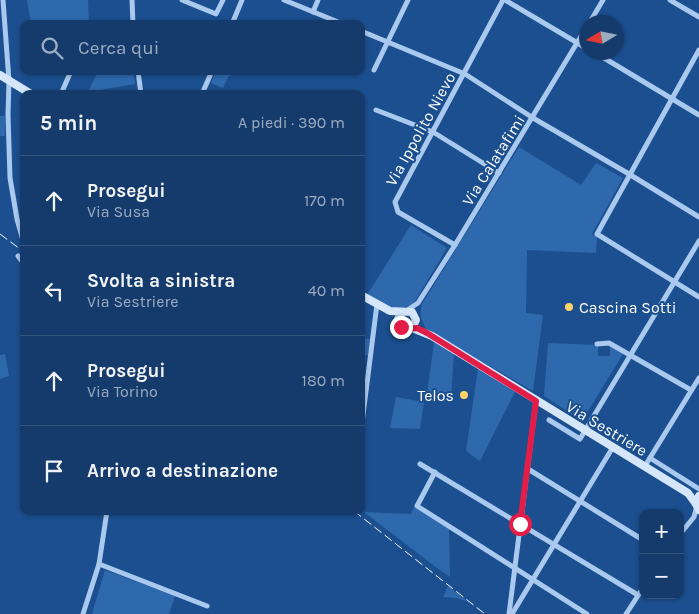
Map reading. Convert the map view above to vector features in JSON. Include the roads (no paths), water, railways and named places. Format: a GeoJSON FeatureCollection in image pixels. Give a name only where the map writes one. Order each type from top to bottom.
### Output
{"type":"FeatureCollection","features":[{"type":"Feature","properties":{"kind":"main road"},"geometry":{"type":"LineString","coordinates":[[0,75],[25,90]]}},
{"type":"Feature","properties":{"kind":"main road"},"geometry":{"type":"LineString","coordinates":[[365,297],[390,311],[404,328],[412,328],[427,333]]}},
{"type":"Feature","properties":{"kind":"main road"},"geometry":{"type":"LineString","coordinates":[[390,311],[412,312],[427,333]]}},
{"type":"Feature","properties":{"kind":"main road"},"geometry":{"type":"LineString","coordinates":[[398,322],[399,316],[405,312]]}},
{"type":"Feature","properties":{"kind":"main road"},"geometry":{"type":"LineString","coordinates":[[412,328],[416,319]]}},
{"type":"Feature","properties":{"kind":"main road","name":"Via Sestriere"},"geometry":{"type":"LineString","coordinates":[[427,333],[512,387],[645,466],[688,493],[698,502]]}},
{"type":"Feature","properties":{"kind":"street"},"geometry":{"type":"LineString","coordinates":[[3,0],[9,80],[10,178],[16,219],[20,232]]}},
{"type":"Feature","properties":{"kind":"street"},"geometry":{"type":"LineString","coordinates":[[132,0],[133,20]]}},
{"type":"Feature","properties":{"kind":"street"},"geometry":{"type":"LineString","coordinates":[[182,0],[216,14],[223,0]]}},
{"type":"Feature","properties":{"kind":"street"},"geometry":{"type":"LineString","coordinates":[[234,20],[242,0]]}},
{"type":"Feature","properties":{"kind":"street"},"geometry":{"type":"LineString","coordinates":[[284,0],[333,20]]}},
{"type":"Feature","properties":{"kind":"street"},"geometry":{"type":"LineString","coordinates":[[313,12],[318,0]]}},
{"type":"Feature","properties":{"kind":"street"},"geometry":{"type":"LineString","coordinates":[[374,70],[408,0]]}},
{"type":"Feature","properties":{"kind":"street"},"geometry":{"type":"LineString","coordinates":[[504,0],[578,43]]}},
{"type":"Feature","properties":{"kind":"street","name":"Via Ippolito Nievo"},"geometry":{"type":"LineString","coordinates":[[455,245],[398,212],[395,202],[504,0]]}},
{"type":"Feature","properties":{"kind":"street"},"geometry":{"type":"LineString","coordinates":[[594,15],[603,0]]}},
{"type":"Feature","properties":{"kind":"street"},"geometry":{"type":"LineString","coordinates":[[670,0],[699,17]]}},
{"type":"Feature","properties":{"kind":"street"},"geometry":{"type":"LineString","coordinates":[[365,33],[465,74],[533,118],[699,217]]}},
{"type":"Feature","properties":{"kind":"street","name":"Via Calatafimi"},"geometry":{"type":"LineString","coordinates":[[405,312],[418,303],[578,43]]}},
{"type":"Feature","properties":{"kind":"street"},"geometry":{"type":"LineString","coordinates":[[699,50],[597,234],[699,296]]}},
{"type":"Feature","properties":{"kind":"street"},"geometry":{"type":"LineString","coordinates":[[607,60],[699,115]]}},
{"type":"Feature","properties":{"kind":"street"},"geometry":{"type":"LineString","coordinates":[[63,90],[69,75]]}},
{"type":"Feature","properties":{"kind":"street"},"geometry":{"type":"LineString","coordinates":[[139,75],[142,90]]}},
{"type":"Feature","properties":{"kind":"street"},"geometry":{"type":"LineString","coordinates":[[204,90],[210,75]]}},
{"type":"Feature","properties":{"kind":"street"},"geometry":{"type":"LineString","coordinates":[[376,110],[433,132],[499,173]]}},
{"type":"Feature","properties":{"kind":"street"},"geometry":{"type":"LineString","coordinates":[[549,420],[580,439],[699,241]]}},
{"type":"Feature","properties":{"kind":"street","name":"Via Calatafimi"},"geometry":{"type":"LineString","coordinates":[[416,319],[418,303]]}},
{"type":"Feature","properties":{"kind":"street"},"geometry":{"type":"LineString","coordinates":[[365,397],[376,304]]}},
{"type":"Feature","properties":{"kind":"street"},"geometry":{"type":"LineString","coordinates":[[597,344],[609,343],[691,390]]}},
{"type":"Feature","properties":{"kind":"street"},"geometry":{"type":"LineString","coordinates":[[645,466],[699,378]]}},
{"type":"Feature","properties":{"kind":"street"},"geometry":{"type":"LineString","coordinates":[[511,614],[520,524],[536,401]]}},
{"type":"Feature","properties":{"kind":"street"},"geometry":{"type":"LineString","coordinates":[[511,614],[613,447]]}},
{"type":"Feature","properties":{"kind":"street","name":"Via Sestriere"},"geometry":{"type":"LineString","coordinates":[[650,458],[699,489]]}},
{"type":"Feature","properties":{"kind":"street"},"geometry":{"type":"LineString","coordinates":[[420,464],[638,595],[626,614]]}},
{"type":"Feature","properties":{"kind":"street"},"geometry":{"type":"LineString","coordinates":[[528,469],[639,538]]}},
{"type":"Feature","properties":{"kind":"street"},"geometry":{"type":"LineString","coordinates":[[435,472],[417,506],[587,614]]}},
{"type":"Feature","properties":{"kind":"street"},"geometry":{"type":"LineString","coordinates":[[684,530],[696,516],[698,502]]}},
{"type":"Feature","properties":{"kind":"street"},"geometry":{"type":"LineString","coordinates":[[83,614],[99,564],[106,515]]}},
{"type":"Feature","properties":{"kind":"street"},"geometry":{"type":"LineString","coordinates":[[99,564],[207,606]]}},
{"type":"Feature","properties":{"kind":"railway"},"geometry":{"type":"LineString","coordinates":[[0,234],[20,249]]}},
{"type":"Feature","properties":{"kind":"railway"},"geometry":{"type":"LineString","coordinates":[[359,515],[485,614]]}},
{"type":"Feature","properties":{"kind":"place","name":"Cascina Sotti"},"geometry":{"type":"Point","coordinates":[569,307]}},
{"type":"Feature","properties":{"kind":"place","name":"Telos"},"geometry":{"type":"Point","coordinates":[464,395]}}]}
